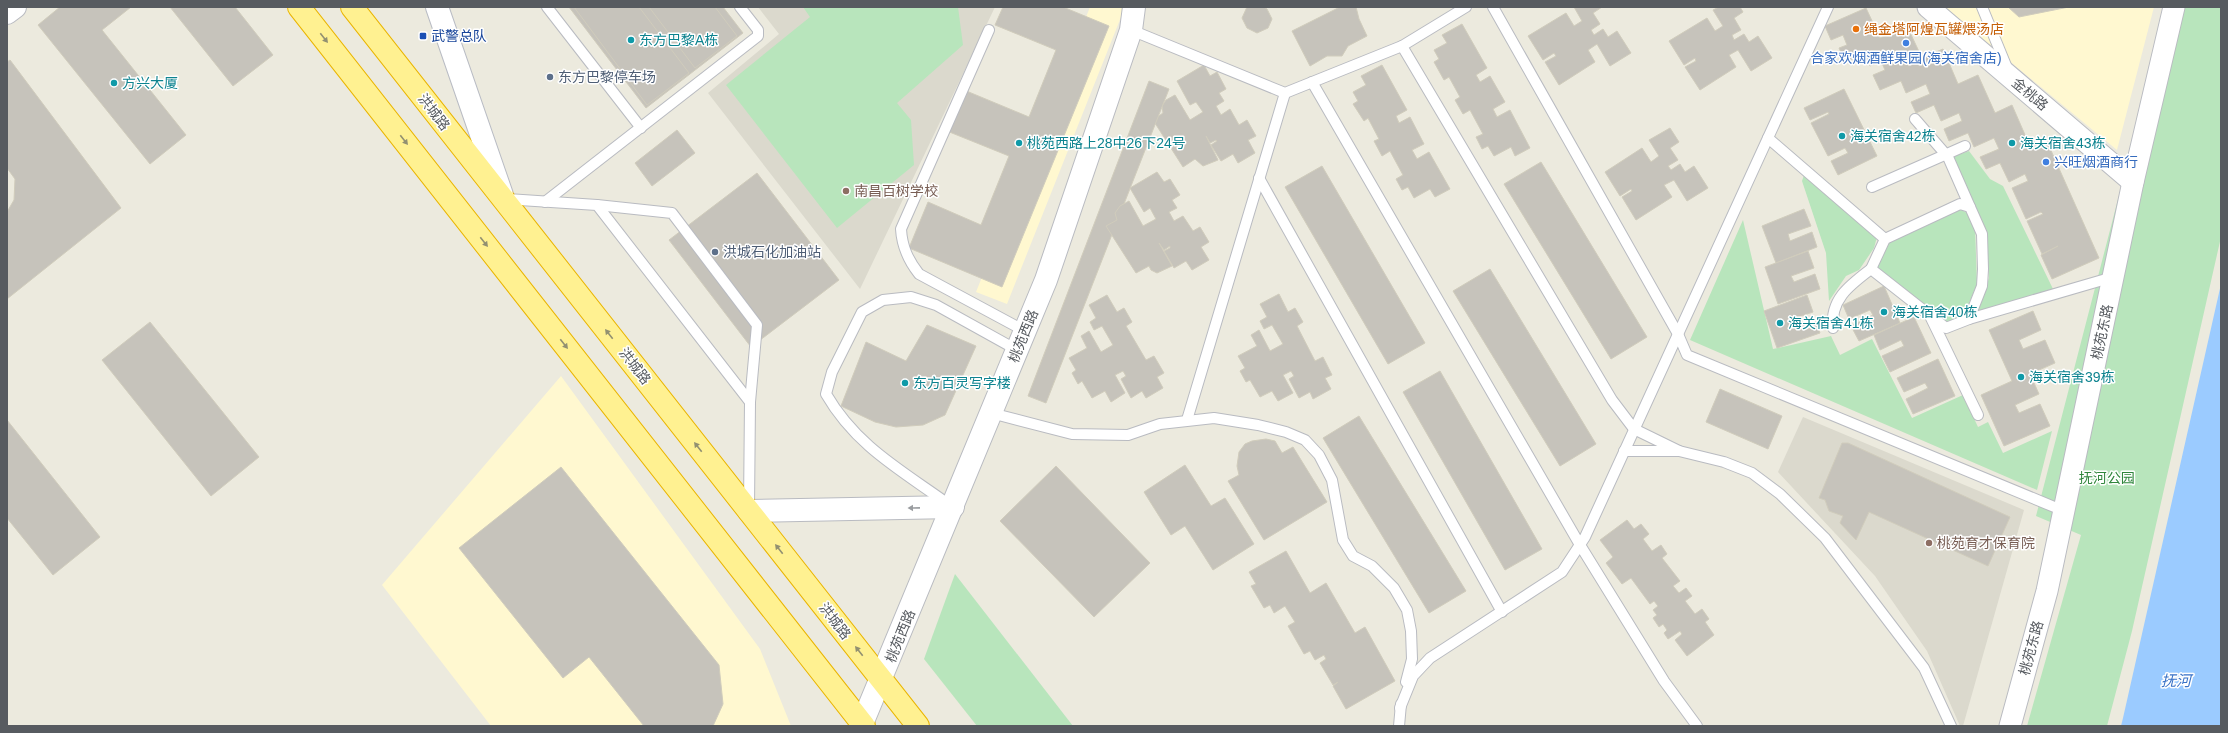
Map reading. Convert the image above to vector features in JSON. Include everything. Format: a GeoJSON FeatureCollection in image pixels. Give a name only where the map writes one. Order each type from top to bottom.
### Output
{"type":"FeatureCollection","features":[{"type":"Feature","properties":{"kind":"highway"},"geometry":{"type":"LineString","coordinates":[[300,7],[863,725]]}},
{"type":"Feature","properties":{"kind":"highway","name":"洪城路"},"geometry":{"type":"LineString","coordinates":[[352,7],[918,726]]}},
{"type":"Feature","properties":{"kind":"street"},"geometry":{"type":"LineString","coordinates":[[437,7],[503,199]]}},
{"type":"Feature","properties":{"kind":"street","name":"桃苑西路"},"geometry":{"type":"LineString","coordinates":[[863,725],[1046,280],[1131,30],[1134,7]]}},
{"type":"Feature","properties":{"kind":"street","name":"金桃路"},"geometry":{"type":"LineString","coordinates":[[1928,7],[2133,182]]}},
{"type":"Feature","properties":{"kind":"street","name":"桃苑东路"},"geometry":{"type":"LineString","coordinates":[[2010,726],[2047,591],[2133,182],[2174,7]]}},
{"type":"Feature","properties":{"kind":"street"},"geometry":{"type":"LineString","coordinates":[[749,511],[953,507]]}},
{"type":"Feature","properties":{"kind":"lane"},"geometry":{"type":"LineString","coordinates":[[547,7],[641,128]]}},
{"type":"Feature","properties":{"kind":"lane"},"geometry":{"type":"LineString","coordinates":[[546,202],[758,36],[758,30],[740,7]]}},
{"type":"Feature","properties":{"kind":"lane"},"geometry":{"type":"LineString","coordinates":[[1131,30],[1285,93],[1402,46],[1466,7]]}},
{"type":"Feature","properties":{"kind":"lane"},"geometry":{"type":"LineString","coordinates":[[1493,7],[1678,334],[1687,356],[2064,511]]}},
{"type":"Feature","properties":{"kind":"lane"},"geometry":{"type":"LineString","coordinates":[[1400,708],[1413,676],[1430,658],[1562,572],[1580,545],[1828,7]]}},
{"type":"Feature","properties":{"kind":"lane"},"geometry":{"type":"LineString","coordinates":[[1982,7],[2010,78]]}},
{"type":"Feature","properties":{"kind":"lane"},"geometry":{"type":"LineString","coordinates":[[989,30],[901,229],[901,241],[909,262],[919,274],[1021,340]]}},
{"type":"Feature","properties":{"kind":"lane"},"geometry":{"type":"LineString","coordinates":[[1402,46],[1612,400],[1634,429],[1678,451],[1724,462],[1752,473],[1780,494],[1825,538],[1924,668],[1951,726]]}},
{"type":"Feature","properties":{"kind":"lane"},"geometry":{"type":"LineString","coordinates":[[1312,82],[1580,545],[1664,681],[1697,726]]}},
{"type":"Feature","properties":{"kind":"lane"},"geometry":{"type":"LineString","coordinates":[[1187,420],[1285,93]]}},
{"type":"Feature","properties":{"kind":"lane"},"geometry":{"type":"LineString","coordinates":[[1915,119],[1945,154],[1982,234],[1982,286],[1969,319]]}},
{"type":"Feature","properties":{"kind":"lane"},"geometry":{"type":"LineString","coordinates":[[1768,138],[1886,240]]}},
{"type":"Feature","properties":{"kind":"lane"},"geometry":{"type":"LineString","coordinates":[[1872,187],[1964,146]]}},
{"type":"Feature","properties":{"kind":"lane"},"geometry":{"type":"LineString","coordinates":[[1259,178],[1502,612]]}},
{"type":"Feature","properties":{"kind":"lane"},"geometry":{"type":"LineString","coordinates":[[503,199],[597,205],[672,213],[757,325],[750,402],[749,511]]}},
{"type":"Feature","properties":{"kind":"lane"},"geometry":{"type":"LineString","coordinates":[[1833,328],[1832,316],[1845,289],[1871,269],[1886,240],[1960,204],[1970,206]]}},
{"type":"Feature","properties":{"kind":"lane"},"geometry":{"type":"LineString","coordinates":[[597,205],[750,402]]}},
{"type":"Feature","properties":{"kind":"lane"},"geometry":{"type":"LineString","coordinates":[[1871,269],[1946,328],[1969,319],[2113,277]]}},
{"type":"Feature","properties":{"kind":"lane"},"geometry":{"type":"LineString","coordinates":[[953,507],[862,441],[839,417],[826,394],[832,372],[862,312],[883,300],[911,296],[1021,340]]}},
{"type":"Feature","properties":{"kind":"lane"},"geometry":{"type":"LineString","coordinates":[[1929,314],[1978,415]]}},
{"type":"Feature","properties":{"kind":"lane"},"geometry":{"type":"LineString","coordinates":[[991,412],[1072,434],[1128,435],[1160,424],[1214,418],[1258,425],[1286,432],[1305,440],[1319,455],[1332,480],[1343,540],[1353,556],[1372,566],[1394,588],[1407,610],[1411,631],[1412,659],[1400,708],[1399,726]]}},
{"type":"Feature","properties":{"kind":"lane"},"geometry":{"type":"LineString","coordinates":[[1624,451],[1678,451]]}},
{"type":"Feature","properties":{"kind":"shaded area","name":"南昌百树学校"},"geometry":{"type":"Polygon","coordinates":[[[758,7],[995,7],[860,289],[708,93],[779,34],[758,7]]]}},
{"type":"Feature","properties":{"kind":"shaded area"},"geometry":{"type":"Polygon","coordinates":[[[1090,7],[1125,7],[1007,304],[976,292],[1090,7]]]}},
{"type":"Feature","properties":{"kind":"shaded area"},"geometry":{"type":"Polygon","coordinates":[[[1944,7],[2154,7],[2117,150],[1944,7]]]}},
{"type":"Feature","properties":{"kind":"shaded area"},"geometry":{"type":"Polygon","coordinates":[[[561,376],[760,649],[791,726],[491,726],[382,585],[561,376]]]}},
{"type":"Feature","properties":{"kind":"shaded area","name":"桃苑育才保育院"},"geometry":{"type":"Polygon","coordinates":[[[1803,417],[2024,510],[1963,726],[1960,726],[1927,651],[1875,576],[1778,472],[1803,417]]]}},
{"type":"Feature","properties":{"kind":"green space","name":"南昌百树学校"},"geometry":{"type":"Polygon","coordinates":[[[803,7],[958,7],[963,45],[897,103],[911,120],[914,165],[837,228],[726,85],[810,17],[803,7]]]}},
{"type":"Feature","properties":{"kind":"green space","name":"抚河公园"},"geometry":{"type":"Polygon","coordinates":[[[2177,7],[2221,7],[2221,237],[2132,631],[2107,726],[2027,726],[2081,535],[2036,516],[2131,149],[2177,7]]]}},
{"type":"Feature","properties":{"kind":"green space"},"geometry":{"type":"Polygon","coordinates":[[[1969,151],[1990,179],[2003,186],[2053,289],[1978,312],[1989,278],[1986,230],[1952,157],[1969,151]]]}},
{"type":"Feature","properties":{"kind":"green space"},"geometry":{"type":"Polygon","coordinates":[[[1804,175],[1877,237],[1874,248],[1859,270],[1846,276],[1829,301],[1826,253],[1802,181],[1804,175]]]}},
{"type":"Feature","properties":{"kind":"green space"},"geometry":{"type":"Polygon","coordinates":[[[1960,209],[1967,213],[1975,227],[1977,284],[1964,315],[1947,322],[1877,267],[1888,243],[1960,209]]]}},
{"type":"Feature","properties":{"kind":"green space"},"geometry":{"type":"Polygon","coordinates":[[[1743,220],[1773,349],[1831,336],[1840,355],[1872,339],[1912,418],[1963,395],[1978,427],[1988,422],[2003,453],[2052,431],[2037,490],[1690,340],[1743,220]]]}},
{"type":"Feature","properties":{"kind":"green space"},"geometry":{"type":"Polygon","coordinates":[[[955,574],[1073,726],[977,726],[924,659],[955,574]]]}},
{"type":"Feature","properties":{"kind":"water","name":"抚河"},"geometry":{"type":"Polygon","coordinates":[[[2221,284],[2221,726],[2121,726],[2123,718],[2221,284]]]}},
{"type":"Feature","properties":{"kind":"building","name":"方兴大厦"},"geometry":{"type":"Polygon","coordinates":[[[60,7],[131,7],[102,30],[186,135],[150,164],[38,25],[60,7]]]}},
{"type":"Feature","properties":{"kind":"building","name":"方兴大厦"},"geometry":{"type":"Polygon","coordinates":[[[170,7],[235,7],[273,55],[233,86],[170,7]]]}},
{"type":"Feature","properties":{"kind":"building"},"geometry":{"type":"Polygon","coordinates":[[[569,7],[723,7],[743,33],[646,108],[569,7]]]}},
{"type":"Feature","properties":{"kind":"building","name":"东方巴黎A栋"},"geometry":{"type":"Polygon","coordinates":[[[574,7],[639,7],[689,73],[647,105],[574,7]]]}},
{"type":"Feature","properties":{"kind":"building"},"geometry":{"type":"Polygon","coordinates":[[[649,7],[715,7],[737,36],[695,68],[649,7]]]}},
{"type":"Feature","properties":{"kind":"building","name":"桃苑西路上28中26下24号"},"geometry":{"type":"Polygon","coordinates":[[[1003,7],[1063,7],[1109,26],[1002,287],[909,248],[928,202],[981,225],[1009,156],[947,131],[964,90],[1029,117],[1056,50],[995,25],[1003,7]]]}},
{"type":"Feature","properties":{"kind":"building"},"geometry":{"type":"Polygon","coordinates":[[[1247,7],[1264,7],[1267,9],[1272,19],[1268,28],[1257,33],[1247,28],[1242,18],[1247,7]]]}},
{"type":"Feature","properties":{"kind":"building"},"geometry":{"type":"Polygon","coordinates":[[[1340,7],[1356,7],[1359,19],[1367,36],[1348,46],[1342,56],[1327,56],[1310,66],[1292,31],[1340,7]]]}},
{"type":"Feature","properties":{"kind":"building"},"geometry":{"type":"Polygon","coordinates":[[[1574,7],[1602,7],[1593,13],[1600,24],[1591,30],[1594,35],[1603,29],[1608,37],[1617,31],[1631,53],[1610,66],[1597,44],[1588,50],[1595,62],[1559,85],[1545,62],[1556,56],[1554,53],[1543,60],[1528,36],[1566,13],[1574,26],[1582,21],[1574,7]]]}},
{"type":"Feature","properties":{"kind":"building"},"geometry":{"type":"Polygon","coordinates":[[[1719,7],[1740,7],[1743,12],[1734,18],[1741,30],[1732,35],[1734,40],[1744,34],[1749,42],[1758,36],[1772,58],[1751,71],[1738,50],[1729,55],[1736,67],[1700,90],[1685,67],[1696,61],[1695,58],[1684,65],[1669,41],[1707,18],[1715,31],[1723,26],[1713,10],[1719,7]]]}},
{"type":"Feature","properties":{"kind":"building"},"geometry":{"type":"Polygon","coordinates":[[[2008,7],[2069,7],[2019,17],[2008,7]]]}},
{"type":"Feature","properties":{"kind":"building","name":"海关宿舍43栋"},"geometry":{"type":"Polygon","coordinates":[[[1866,8],[1880,38],[1907,26],[1922,58],[1943,49],[1958,84],[1978,75],[1995,113],[2012,105],[2029,144],[2045,137],[2099,258],[2052,279],[2041,255],[2058,246],[2042,254],[2027,221],[2043,214],[2041,212],[2026,219],[2012,188],[2028,181],[2025,174],[2009,182],[2000,163],[1986,169],[1980,157],[1999,149],[1994,138],[1974,147],[1968,133],[1949,141],[1944,129],[1962,121],[1959,113],[1941,121],[1934,105],[1916,113],[1911,102],[1930,94],[1926,84],[1906,93],[1901,81],[1880,90],[1873,75],[1885,70],[1881,61],[1870,66],[1864,54],[1845,62],[1839,48],[1847,45],[1843,35],[1831,40],[1825,26],[1866,8]]]}},
{"type":"Feature","properties":{"kind":"building"},"geometry":{"type":"Polygon","coordinates":[[[1462,24],[1487,68],[1476,75],[1480,82],[1490,76],[1505,102],[1493,109],[1497,117],[1510,110],[1530,148],[1515,156],[1511,147],[1494,156],[1488,146],[1482,149],[1476,137],[1483,134],[1470,110],[1463,114],[1455,100],[1460,97],[1449,77],[1444,80],[1434,62],[1439,59],[1434,50],[1447,43],[1442,35],[1462,24]]]}},
{"type":"Feature","properties":{"kind":"building"},"geometry":{"type":"Polygon","coordinates":[[[10,60],[121,208],[7,299],[7,212],[14,200],[15,179],[7,168],[7,62],[10,60]]]}},
{"type":"Feature","properties":{"kind":"building"},"geometry":{"type":"Polygon","coordinates":[[[1204,65],[1210,76],[1217,72],[1226,89],[1219,93],[1224,101],[1216,106],[1221,115],[1230,109],[1239,125],[1247,120],[1256,136],[1248,140],[1255,153],[1238,163],[1233,154],[1221,161],[1211,145],[1217,141],[1216,140],[1210,143],[1206,136],[1218,160],[1203,166],[1195,159],[1183,167],[1153,120],[1163,113],[1162,106],[1166,100],[1175,95],[1190,120],[1203,112],[1196,102],[1190,105],[1177,81],[1204,65]]]}},
{"type":"Feature","properties":{"kind":"building"},"geometry":{"type":"Polygon","coordinates":[[[1382,65],[1407,110],[1396,116],[1399,123],[1410,117],[1424,144],[1412,150],[1417,159],[1429,152],[1450,189],[1435,197],[1430,189],[1414,198],[1408,187],[1402,190],[1396,179],[1403,175],[1390,151],[1382,156],[1374,141],[1379,139],[1368,118],[1364,121],[1353,104],[1358,101],[1353,92],[1366,85],[1361,76],[1382,65]]]}},
{"type":"Feature","properties":{"kind":"building"},"geometry":{"type":"Polygon","coordinates":[[[1149,81],[1169,89],[1046,403],[1028,396],[1149,81]]]}},
{"type":"Feature","properties":{"kind":"building","name":"海关宿舍42栋"},"geometry":{"type":"Polygon","coordinates":[[[1844,89],[1877,156],[1838,175],[1831,161],[1848,153],[1845,148],[1828,156],[1811,123],[1829,114],[1828,112],[1810,120],[1804,108],[1844,89]]]}},
{"type":"Feature","properties":{"kind":"building"},"geometry":{"type":"Polygon","coordinates":[[[1670,128],[1679,142],[1670,148],[1678,160],[1668,166],[1671,170],[1680,164],[1685,172],[1694,166],[1708,188],[1687,201],[1674,180],[1664,185],[1672,197],[1636,220],[1622,197],[1632,191],[1631,189],[1620,196],[1605,172],[1642,148],[1651,162],[1659,156],[1649,140],[1670,128]]]}},
{"type":"Feature","properties":{"kind":"building"},"geometry":{"type":"Polygon","coordinates":[[[677,130],[695,153],[652,186],[635,163],[677,130]]]}},
{"type":"Feature","properties":{"kind":"building"},"geometry":{"type":"Polygon","coordinates":[[[1541,162],[1647,337],[1611,359],[1504,184],[1541,162]]]}},
{"type":"Feature","properties":{"kind":"building"},"geometry":{"type":"Polygon","coordinates":[[[1322,166],[1425,343],[1388,364],[1285,187],[1322,166]]]}},
{"type":"Feature","properties":{"kind":"building"},"geometry":{"type":"Polygon","coordinates":[[[1157,172],[1164,182],[1170,179],[1180,195],[1172,200],[1177,208],[1169,212],[1174,221],[1183,216],[1193,231],[1200,227],[1209,242],[1201,247],[1209,260],[1192,270],[1186,261],[1174,268],[1164,251],[1170,248],[1170,246],[1164,250],[1159,243],[1172,266],[1157,273],[1151,270],[1149,266],[1136,273],[1106,226],[1117,220],[1115,213],[1120,206],[1129,201],[1143,226],[1156,219],[1150,208],[1144,212],[1130,188],[1157,172]]]}},
{"type":"Feature","properties":{"kind":"building"},"geometry":{"type":"Polygon","coordinates":[[[757,173],[839,280],[751,347],[669,240],[757,173]]]}},
{"type":"Feature","properties":{"kind":"building"},"geometry":{"type":"Polygon","coordinates":[[[1804,209],[1811,226],[1788,234],[1790,241],[1812,232],[1817,247],[1776,263],[1762,226],[1804,209]]]}},
{"type":"Feature","properties":{"kind":"building","name":"海关宿舍41栋"},"geometry":{"type":"Polygon","coordinates":[[[1808,251],[1814,268],[1791,276],[1794,282],[1815,274],[1820,289],[1778,304],[1765,267],[1808,251]]]}},
{"type":"Feature","properties":{"kind":"building"},"geometry":{"type":"Polygon","coordinates":[[[1490,269],[1596,444],[1560,466],[1453,291],[1490,269]]]}},
{"type":"Feature","properties":{"kind":"building","name":"海关宿舍40栋"},"geometry":{"type":"Polygon","coordinates":[[[1884,286],[1900,323],[1859,341],[1851,326],[1873,315],[1870,310],[1849,319],[1843,305],[1884,286]]]}},
{"type":"Feature","properties":{"kind":"building"},"geometry":{"type":"Polygon","coordinates":[[[1279,294],[1288,312],[1295,308],[1303,322],[1297,326],[1315,361],[1323,357],[1332,375],[1325,378],[1331,389],[1313,399],[1310,392],[1299,398],[1289,379],[1294,376],[1291,371],[1283,375],[1293,393],[1278,401],[1272,391],[1260,397],[1250,380],[1246,382],[1240,371],[1245,368],[1238,356],[1257,346],[1251,335],[1259,330],[1270,351],[1283,344],[1272,325],[1264,329],[1260,321],[1267,317],[1260,304],[1279,294]]]}},
{"type":"Feature","properties":{"kind":"building"},"geometry":{"type":"Polygon","coordinates":[[[1107,295],[1117,312],[1124,308],[1132,322],[1126,326],[1146,360],[1154,356],[1164,373],[1157,377],[1163,388],[1146,398],[1142,391],[1131,398],[1121,379],[1126,376],[1123,371],[1115,375],[1125,393],[1111,402],[1105,391],[1092,398],[1082,381],[1078,384],[1072,373],[1076,370],[1069,358],[1087,348],[1081,336],[1089,331],[1101,352],[1113,345],[1102,326],[1094,330],[1090,322],[1096,318],[1089,305],[1107,295]]]}},
{"type":"Feature","properties":{"kind":"building","name":"海关宿舍41栋"},"geometry":{"type":"Polygon","coordinates":[[[1807,295],[1813,312],[1790,320],[1793,326],[1814,318],[1820,333],[1777,348],[1764,311],[1807,295]]]}},
{"type":"Feature","properties":{"kind":"building","name":"海关宿舍39栋"},"geometry":{"type":"Polygon","coordinates":[[[2033,311],[2041,330],[2019,340],[2023,349],[2045,340],[2055,363],[2030,374],[2039,394],[2015,405],[2019,413],[2040,404],[2050,426],[2004,446],[1981,395],[2012,381],[1989,330],[2033,311]]]}},
{"type":"Feature","properties":{"kind":"building","name":"海关宿舍40栋"},"geometry":{"type":"Polygon","coordinates":[[[1914,317],[1931,353],[1890,372],[1882,356],[1904,346],[1901,340],[1880,350],[1874,335],[1914,317]]]}},
{"type":"Feature","properties":{"kind":"building"},"geometry":{"type":"Polygon","coordinates":[[[150,322],[259,457],[211,496],[102,360],[150,322]]]}},
{"type":"Feature","properties":{"kind":"building","name":"东方百灵写字楼"},"geometry":{"type":"Polygon","coordinates":[[[927,325],[976,346],[945,415],[923,425],[896,427],[875,422],[841,406],[866,342],[906,361],[927,325]]]}},
{"type":"Feature","properties":{"kind":"building","name":"海关宿舍40栋"},"geometry":{"type":"Polygon","coordinates":[[[1938,359],[1955,396],[1913,414],[1906,399],[1928,388],[1925,383],[1904,392],[1897,378],[1938,359]]]}},
{"type":"Feature","properties":{"kind":"building"},"geometry":{"type":"Polygon","coordinates":[[[1440,371],[1542,549],[1505,570],[1403,392],[1440,371]]]}},
{"type":"Feature","properties":{"kind":"building"},"geometry":{"type":"Polygon","coordinates":[[[1720,389],[1782,416],[1768,449],[1706,422],[1720,389]]]}},
{"type":"Feature","properties":{"kind":"building"},"geometry":{"type":"Polygon","coordinates":[[[1359,416],[1466,591],[1429,613],[1323,438],[1359,416]]]}},
{"type":"Feature","properties":{"kind":"building"},"geometry":{"type":"Polygon","coordinates":[[[7,420],[100,537],[53,575],[7,518],[7,420]]]}},
{"type":"Feature","properties":{"kind":"building"},"geometry":{"type":"Polygon","coordinates":[[[1266,439],[1275,441],[1282,453],[1293,447],[1327,502],[1264,540],[1228,481],[1239,475],[1237,466],[1239,452],[1245,444],[1252,441],[1266,439]]]}},
{"type":"Feature","properties":{"kind":"building"},"geometry":{"type":"Polygon","coordinates":[[[1842,443],[1848,443],[2010,517],[1988,566],[1869,512],[1856,540],[1840,523],[1843,516],[1829,511],[1825,500],[1819,498],[1842,443]]]}},
{"type":"Feature","properties":{"kind":"building"},"geometry":{"type":"Polygon","coordinates":[[[1185,465],[1211,506],[1225,498],[1254,544],[1213,570],[1185,526],[1171,535],[1144,492],[1185,465]]]}},
{"type":"Feature","properties":{"kind":"building"},"geometry":{"type":"Polygon","coordinates":[[[1056,466],[1150,563],[1094,617],[1000,521],[1056,466]]]}},
{"type":"Feature","properties":{"kind":"building"},"geometry":{"type":"Polygon","coordinates":[[[561,467],[719,665],[723,704],[713,726],[644,726],[589,657],[563,678],[459,548],[561,467]]]}},
{"type":"Feature","properties":{"kind":"building"},"geometry":{"type":"Polygon","coordinates":[[[1627,520],[1634,529],[1641,524],[1649,534],[1643,539],[1652,551],[1661,545],[1667,554],[1662,558],[1680,581],[1673,586],[1679,593],[1686,588],[1692,596],[1685,601],[1695,614],[1702,609],[1709,619],[1705,622],[1714,635],[1687,656],[1675,640],[1682,634],[1680,631],[1668,639],[1664,633],[1667,630],[1663,624],[1659,627],[1653,618],[1657,615],[1653,610],[1658,606],[1654,601],[1650,604],[1631,578],[1622,584],[1606,563],[1613,557],[1600,540],[1627,520]]]}},
{"type":"Feature","properties":{"kind":"building"},"geometry":{"type":"Polygon","coordinates":[[[1286,551],[1310,593],[1326,583],[1355,633],[1365,627],[1395,681],[1346,709],[1333,686],[1338,682],[1333,685],[1320,663],[1326,659],[1324,655],[1315,660],[1310,651],[1304,654],[1288,626],[1295,622],[1285,606],[1274,613],[1270,605],[1264,608],[1251,586],[1256,584],[1249,572],[1286,551]]]}},
{"type":"Feature","properties":{"kind":"place","name":"绳金塔阿煌瓦罐煨汤店"},"geometry":{"type":"Point","coordinates":[1856,29]}},
{"type":"Feature","properties":{"kind":"place","name":"武警总队"},"geometry":{"type":"Point","coordinates":[423,36]}},
{"type":"Feature","properties":{"kind":"place","name":"东方巴黎A栋"},"geometry":{"type":"Point","coordinates":[631,40]}},
{"type":"Feature","properties":{"kind":"place","name":"合家欢烟酒鲜果园(海关宿舍店)"},"geometry":{"type":"Point","coordinates":[1906,43]}},
{"type":"Feature","properties":{"kind":"place","name":"东方巴黎停车场"},"geometry":{"type":"Point","coordinates":[550,77]}},
{"type":"Feature","properties":{"kind":"place","name":"方兴大厦"},"geometry":{"type":"Point","coordinates":[114,83]}},
{"type":"Feature","properties":{"kind":"place","name":"海关宿舍42栋"},"geometry":{"type":"Point","coordinates":[1842,136]}},
{"type":"Feature","properties":{"kind":"place","name":"桃苑西路上28中26下24号"},"geometry":{"type":"Point","coordinates":[1019,143]}},
{"type":"Feature","properties":{"kind":"place","name":"海关宿舍43栋"},"geometry":{"type":"Point","coordinates":[2012,143]}},
{"type":"Feature","properties":{"kind":"place","name":"兴旺烟酒商行"},"geometry":{"type":"Point","coordinates":[2046,162]}},
{"type":"Feature","properties":{"kind":"place","name":"南昌百树学校"},"geometry":{"type":"Point","coordinates":[846,191]}},
{"type":"Feature","properties":{"kind":"place","name":"洪城石化加油站"},"geometry":{"type":"Point","coordinates":[715,252]}},
{"type":"Feature","properties":{"kind":"place","name":"海关宿舍40栋"},"geometry":{"type":"Point","coordinates":[1884,312]}},
{"type":"Feature","properties":{"kind":"place","name":"海关宿舍41栋"},"geometry":{"type":"Point","coordinates":[1780,323]}},
{"type":"Feature","properties":{"kind":"place","name":"海关宿舍39栋"},"geometry":{"type":"Point","coordinates":[2021,377]}},
{"type":"Feature","properties":{"kind":"place","name":"东方百灵写字楼"},"geometry":{"type":"Point","coordinates":[905,383]}},
{"type":"Feature","properties":{"kind":"place","name":"桃苑育才保育院"},"geometry":{"type":"Point","coordinates":[1929,543]}}]}
